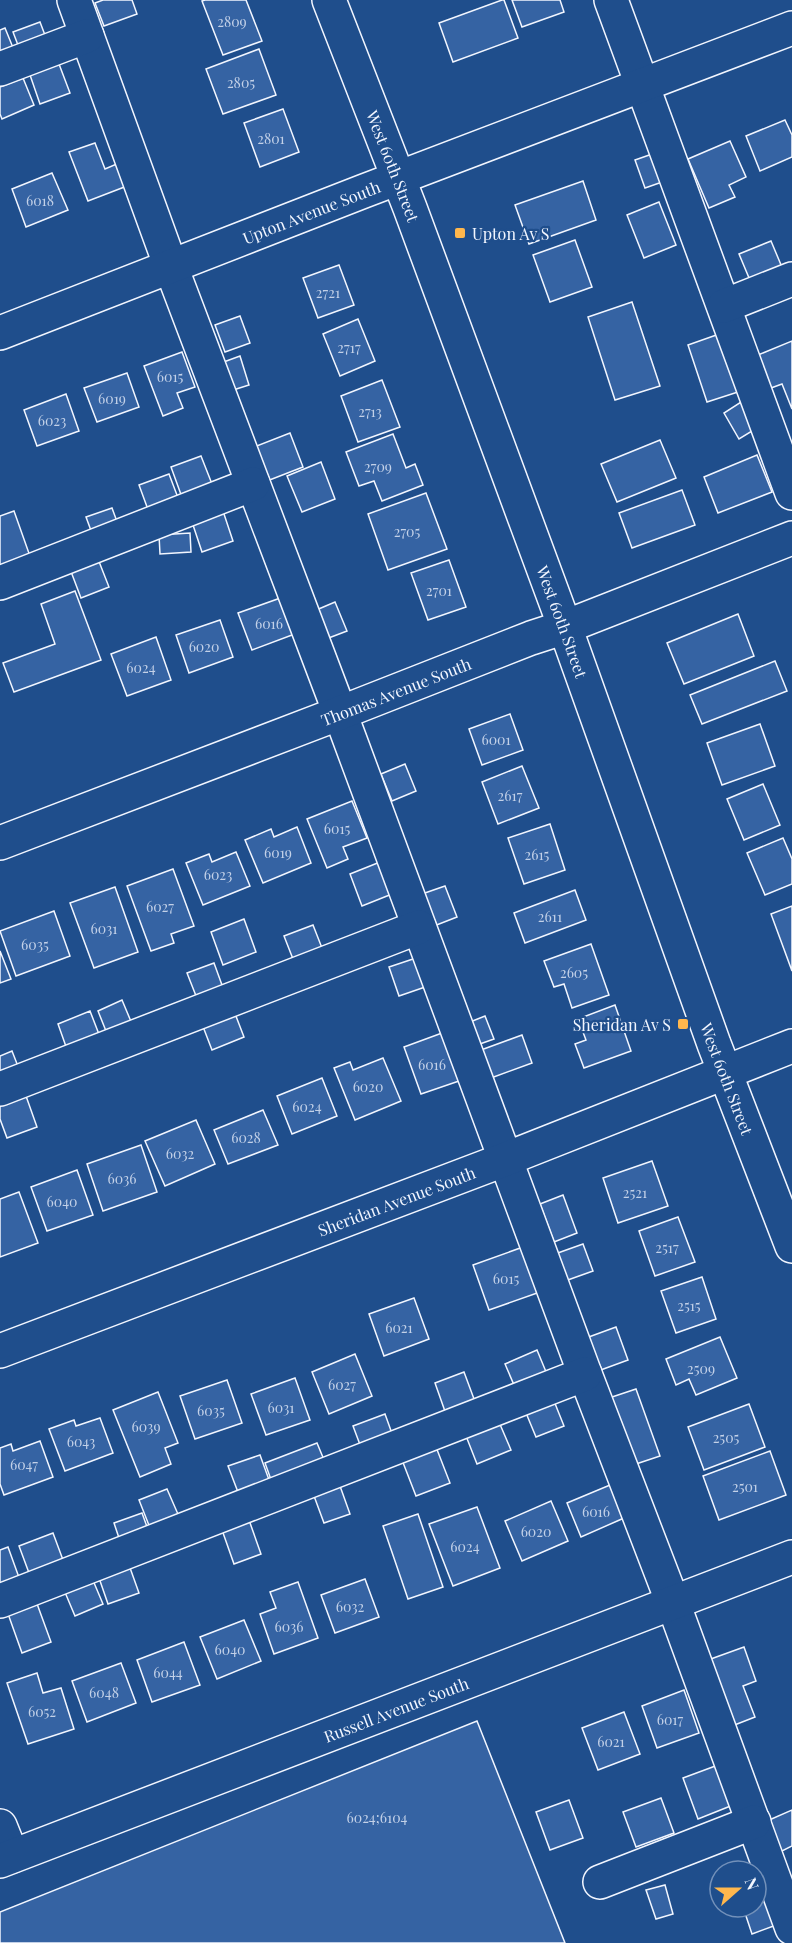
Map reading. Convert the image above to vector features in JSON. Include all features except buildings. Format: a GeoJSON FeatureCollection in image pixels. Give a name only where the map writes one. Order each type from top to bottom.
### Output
{"type":"FeatureCollection","features":[{"type":"Feature","properties":{"kind":"street"},"geometry":{"type":"LineString","coordinates":[[74,0],[171,267],[340,713],[585,1374],[673,1603],[792,1928]]}},
{"type":"Feature","properties":{"kind":"street","name":"West 60th Street"},"geometry":{"type":"LineString","coordinates":[[329,0],[410,208],[565,627],[725,1071],[792,1245]]}},
{"type":"Feature","properties":{"kind":"street"},"geometry":{"type":"LineString","coordinates":[[611,0],[792,493]]}},
{"type":"Feature","properties":{"kind":"street","name":"Upton Avenue South"},"geometry":{"type":"LineString","coordinates":[[0,333],[792,28]]}},
{"type":"Feature","properties":{"kind":"street"},"geometry":{"type":"LineString","coordinates":[[0,69],[87,36]]}},
{"type":"Feature","properties":{"kind":"street"},"geometry":{"type":"LineString","coordinates":[[724,306],[792,279]]}},
{"type":"Feature","properties":{"kind":"street"},"geometry":{"type":"LineString","coordinates":[[0,583],[253,484]]}},
{"type":"Feature","properties":{"kind":"street","name":"Thomas Avenue South"},"geometry":{"type":"LineString","coordinates":[[0,843],[792,538]]}},
{"type":"Feature","properties":{"kind":"street"},"geometry":{"type":"LineString","coordinates":[[0,1089],[419,927]]}},
{"type":"Feature","properties":{"kind":"street","name":"Sheridan Avenue South"},"geometry":{"type":"LineString","coordinates":[[0,1351],[506,1159],[792,1046]]}},
{"type":"Feature","properties":{"kind":"street"},"geometry":{"type":"LineString","coordinates":[[0,1601],[585,1374]]}},
{"type":"Feature","properties":{"kind":"street","name":"Russell Avenue South"},"geometry":{"type":"LineString","coordinates":[[6,1859],[792,1557]]}},
{"type":"Feature","properties":{"kind":"street"},"geometry":{"type":"LineString","coordinates":[[600,1882],[754,1822]]}},
{"type":"Feature","properties":{"kind":"street"},"geometry":{"type":"LineString","coordinates":[[0,1826],[6,1859]]}},
{"type":"Feature","properties":{"kind":"place","name":"Upton Av S"},"geometry":{"type":"Point","coordinates":[460,233]}},
{"type":"Feature","properties":{"kind":"place","name":"Sheridan Av S"},"geometry":{"type":"Point","coordinates":[683,1024]}}]}
